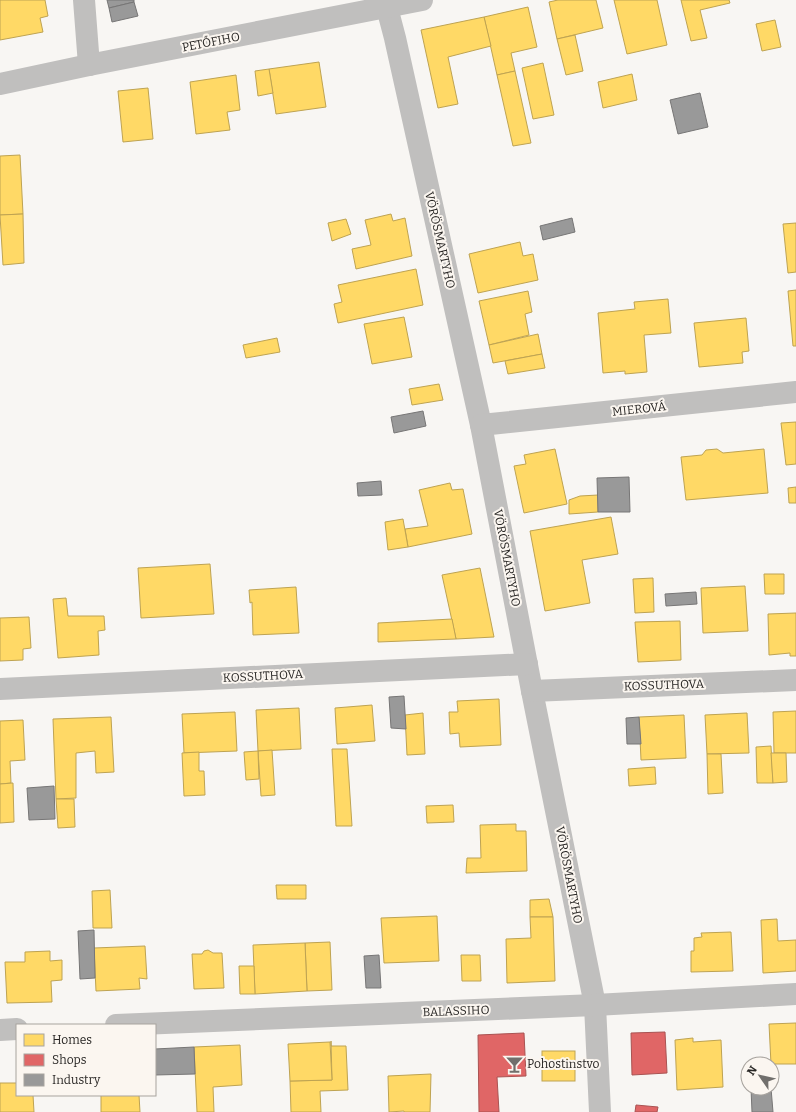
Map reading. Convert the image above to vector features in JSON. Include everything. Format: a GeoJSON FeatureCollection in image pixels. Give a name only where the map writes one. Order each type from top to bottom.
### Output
{"type":"FeatureCollection","features":[{"type":"Feature","properties":{"kind":"street"},"geometry":{"type":"LineString","coordinates":[[84,0],[89,65]]}},
{"type":"Feature","properties":{"kind":"street","name":"PETŐFIHO"},"geometry":{"type":"LineString","coordinates":[[0,84],[386,4],[422,0]]}},
{"type":"Feature","properties":{"kind":"street","name":"VÖRÖSMARTYHO"},"geometry":{"type":"LineString","coordinates":[[386,4],[395,38],[481,425],[532,691],[595,1005],[600,1112]]}},
{"type":"Feature","properties":{"kind":"street","name":"MIEROVÁ"},"geometry":{"type":"LineString","coordinates":[[481,425],[796,392]]}},
{"type":"Feature","properties":{"kind":"street","name":"KOSSUTHOVA"},"geometry":{"type":"LineString","coordinates":[[0,689],[527,664]]}},
{"type":"Feature","properties":{"kind":"street","name":"KOSSUTHOVA"},"geometry":{"type":"LineString","coordinates":[[532,691],[796,680]]}},
{"type":"Feature","properties":{"kind":"street","name":"BALASSIHO"},"geometry":{"type":"LineString","coordinates":[[140,1024],[595,1005],[796,994]]}},
{"type":"Feature","properties":{"kind":"street"},"geometry":{"type":"LineString","coordinates":[[0,1030],[16,1029]]}},
{"type":"Feature","properties":{"kind":"building: Homes"},"geometry":{"type":"Polygon","coordinates":[[[0,0],[45,0],[48,16],[40,18],[43,32],[0,40],[0,0]]]}},
{"type":"Feature","properties":{"kind":"building: Homes"},"geometry":{"type":"Polygon","coordinates":[[[558,0],[596,0],[603,28],[557,39],[549,2],[558,0]]]}},
{"type":"Feature","properties":{"kind":"building: Homes"},"geometry":{"type":"Polygon","coordinates":[[[614,0],[657,0],[667,45],[627,54],[614,0]]]}},
{"type":"Feature","properties":{"kind":"building: Homes"},"geometry":{"type":"Polygon","coordinates":[[[681,0],[729,0],[730,3],[700,10],[707,38],[691,41],[681,0]]]}},
{"type":"Feature","properties":{"kind":"building: Homes"},"geometry":{"type":"Polygon","coordinates":[[[528,7],[537,47],[511,53],[515,71],[497,75],[484,17],[528,7]]]}},
{"type":"Feature","properties":{"kind":"building: Homes"},"geometry":{"type":"Polygon","coordinates":[[[484,17],[491,46],[448,57],[458,104],[438,108],[421,30],[484,17]]]}},
{"type":"Feature","properties":{"kind":"building: Homes"},"geometry":{"type":"Polygon","coordinates":[[[775,20],[781,47],[762,51],[756,24],[775,20]]]}},
{"type":"Feature","properties":{"kind":"building: Homes"},"geometry":{"type":"Polygon","coordinates":[[[575,35],[583,71],[566,75],[557,39],[575,35]]]}},
{"type":"Feature","properties":{"kind":"building: Homes"},"geometry":{"type":"Polygon","coordinates":[[[319,62],[326,107],[276,114],[269,69],[319,62]]]}},
{"type":"Feature","properties":{"kind":"building: Homes"},"geometry":{"type":"Polygon","coordinates":[[[543,63],[554,115],[533,119],[522,68],[543,63]]]}},
{"type":"Feature","properties":{"kind":"building: Homes"},"geometry":{"type":"Polygon","coordinates":[[[269,69],[273,93],[258,96],[255,71],[269,69]]]}},
{"type":"Feature","properties":{"kind":"building: Homes"},"geometry":{"type":"Polygon","coordinates":[[[515,71],[531,143],[513,146],[497,75],[515,71]]]}},
{"type":"Feature","properties":{"kind":"building: Homes"},"geometry":{"type":"Polygon","coordinates":[[[632,74],[637,100],[603,108],[598,82],[632,74]]]}},
{"type":"Feature","properties":{"kind":"building: Homes"},"geometry":{"type":"Polygon","coordinates":[[[236,75],[240,110],[227,112],[230,130],[196,134],[190,82],[236,75]]]}},
{"type":"Feature","properties":{"kind":"building: Homes"},"geometry":{"type":"Polygon","coordinates":[[[148,88],[153,139],[123,142],[118,91],[148,88]]]}},
{"type":"Feature","properties":{"kind":"building: Homes"},"geometry":{"type":"Polygon","coordinates":[[[20,155],[23,214],[0,215],[0,156],[20,155]]]}},
{"type":"Feature","properties":{"kind":"building: Homes"},"geometry":{"type":"Polygon","coordinates":[[[23,214],[24,263],[3,265],[0,215],[23,214]]]}},
{"type":"Feature","properties":{"kind":"building: Homes"},"geometry":{"type":"Polygon","coordinates":[[[391,214],[393,221],[405,218],[412,256],[356,269],[352,249],[371,245],[365,220],[391,214]]]}},
{"type":"Feature","properties":{"kind":"building: Homes"},"geometry":{"type":"Polygon","coordinates":[[[346,219],[351,234],[332,241],[328,223],[346,219]]]}},
{"type":"Feature","properties":{"kind":"building: Homes"},"geometry":{"type":"Polygon","coordinates":[[[796,223],[796,272],[788,273],[783,224],[796,223]]]}},
{"type":"Feature","properties":{"kind":"building: Homes"},"geometry":{"type":"Polygon","coordinates":[[[520,242],[523,256],[533,254],[538,280],[478,293],[469,254],[520,242]]]}},
{"type":"Feature","properties":{"kind":"building: Homes"},"geometry":{"type":"Polygon","coordinates":[[[416,269],[423,305],[338,323],[334,304],[342,302],[338,285],[416,269]]]}},
{"type":"Feature","properties":{"kind":"building: Homes"},"geometry":{"type":"Polygon","coordinates":[[[796,290],[796,346],[793,346],[788,291],[796,290]]]}},
{"type":"Feature","properties":{"kind":"building: Homes"},"geometry":{"type":"Polygon","coordinates":[[[528,291],[532,312],[525,314],[529,335],[489,345],[479,301],[528,291]]]}},
{"type":"Feature","properties":{"kind":"building: Homes"},"geometry":{"type":"Polygon","coordinates":[[[668,299],[671,333],[644,335],[647,372],[625,374],[625,371],[603,373],[598,313],[635,309],[634,302],[668,299]]]}},
{"type":"Feature","properties":{"kind":"building: Homes"},"geometry":{"type":"Polygon","coordinates":[[[404,317],[412,357],[372,364],[364,324],[404,317]]]}},
{"type":"Feature","properties":{"kind":"building: Homes"},"geometry":{"type":"Polygon","coordinates":[[[746,318],[749,351],[742,352],[743,363],[699,367],[694,323],[746,318]]]}},
{"type":"Feature","properties":{"kind":"building: Homes"},"geometry":{"type":"Polygon","coordinates":[[[538,334],[542,354],[493,363],[489,345],[538,334]]]}},
{"type":"Feature","properties":{"kind":"building: Homes"},"geometry":{"type":"Polygon","coordinates":[[[277,338],[280,352],[246,358],[243,345],[277,338]]]}},
{"type":"Feature","properties":{"kind":"building: Homes"},"geometry":{"type":"Polygon","coordinates":[[[542,354],[545,368],[508,374],[505,361],[542,354]]]}},
{"type":"Feature","properties":{"kind":"building: Homes"},"geometry":{"type":"Polygon","coordinates":[[[439,384],[443,400],[412,405],[409,389],[439,384]]]}},
{"type":"Feature","properties":{"kind":"building: Homes"},"geometry":{"type":"Polygon","coordinates":[[[796,422],[796,464],[786,465],[781,423],[796,422]]]}},
{"type":"Feature","properties":{"kind":"building: Homes"},"geometry":{"type":"Polygon","coordinates":[[[555,449],[567,504],[524,513],[514,466],[526,464],[524,455],[555,449]]]}},
{"type":"Feature","properties":{"kind":"building: Homes"},"geometry":{"type":"Polygon","coordinates":[[[717,449],[723,453],[764,449],[768,493],[686,500],[681,457],[702,455],[706,450],[717,449]]]}},
{"type":"Feature","properties":{"kind":"building: Homes"},"geometry":{"type":"Polygon","coordinates":[[[450,483],[452,490],[463,489],[472,534],[408,547],[405,529],[428,526],[419,490],[450,483]]]}},
{"type":"Feature","properties":{"kind":"building: Homes"},"geometry":{"type":"Polygon","coordinates":[[[796,487],[796,503],[789,503],[788,488],[796,487]]]}},
{"type":"Feature","properties":{"kind":"building: Homes"},"geometry":{"type":"Polygon","coordinates":[[[598,495],[598,512],[569,514],[569,500],[580,496],[598,495]]]}},
{"type":"Feature","properties":{"kind":"building: Homes"},"geometry":{"type":"Polygon","coordinates":[[[611,517],[618,554],[582,560],[590,603],[545,611],[530,531],[611,517]]]}},
{"type":"Feature","properties":{"kind":"building: Homes"},"geometry":{"type":"Polygon","coordinates":[[[403,519],[408,547],[388,550],[385,522],[403,519]]]}},
{"type":"Feature","properties":{"kind":"building: Homes"},"geometry":{"type":"Polygon","coordinates":[[[210,564],[214,614],[141,618],[138,568],[210,564]]]}},
{"type":"Feature","properties":{"kind":"building: Homes"},"geometry":{"type":"Polygon","coordinates":[[[480,568],[494,637],[456,639],[442,575],[480,568]]]}},
{"type":"Feature","properties":{"kind":"building: Homes"},"geometry":{"type":"Polygon","coordinates":[[[764,574],[784,574],[784,594],[765,594],[764,574]]]}},
{"type":"Feature","properties":{"kind":"building: Homes"},"geometry":{"type":"Polygon","coordinates":[[[653,578],[654,612],[635,613],[633,579],[653,578]]]}},
{"type":"Feature","properties":{"kind":"building: Homes"},"geometry":{"type":"Polygon","coordinates":[[[745,586],[748,631],[703,633],[701,588],[745,586]]]}},
{"type":"Feature","properties":{"kind":"building: Homes"},"geometry":{"type":"Polygon","coordinates":[[[296,587],[299,633],[253,635],[252,602],[250,603],[249,590],[296,587]]]}},
{"type":"Feature","properties":{"kind":"building: Homes"},"geometry":{"type":"Polygon","coordinates":[[[66,598],[68,616],[104,616],[105,630],[98,631],[99,655],[58,658],[53,599],[66,598]]]}},
{"type":"Feature","properties":{"kind":"building: Homes"},"geometry":{"type":"Polygon","coordinates":[[[796,613],[796,656],[790,656],[790,653],[769,655],[768,614],[796,613]]]}},
{"type":"Feature","properties":{"kind":"building: Homes"},"geometry":{"type":"Polygon","coordinates":[[[29,617],[31,648],[23,649],[23,660],[0,661],[0,618],[29,617]]]}},
{"type":"Feature","properties":{"kind":"building: Homes"},"geometry":{"type":"Polygon","coordinates":[[[452,619],[456,639],[378,642],[378,623],[452,619]]]}},
{"type":"Feature","properties":{"kind":"building: Homes"},"geometry":{"type":"Polygon","coordinates":[[[680,621],[681,660],[638,662],[635,622],[680,621]]]}},
{"type":"Feature","properties":{"kind":"building: Homes"},"geometry":{"type":"Polygon","coordinates":[[[499,699],[501,745],[460,747],[459,733],[450,734],[449,712],[458,712],[457,701],[499,699]]]}},
{"type":"Feature","properties":{"kind":"building: Homes"},"geometry":{"type":"Polygon","coordinates":[[[372,705],[375,741],[337,744],[335,708],[372,705]]]}},
{"type":"Feature","properties":{"kind":"building: Homes"},"geometry":{"type":"Polygon","coordinates":[[[299,708],[301,749],[258,751],[256,710],[299,708]]]}},
{"type":"Feature","properties":{"kind":"building: Homes"},"geometry":{"type":"Polygon","coordinates":[[[796,711],[796,753],[774,753],[773,712],[796,711]]]}},
{"type":"Feature","properties":{"kind":"building: Homes"},"geometry":{"type":"Polygon","coordinates":[[[235,712],[237,751],[184,753],[182,714],[235,712]]]}},
{"type":"Feature","properties":{"kind":"building: Homes"},"geometry":{"type":"Polygon","coordinates":[[[423,713],[425,754],[407,755],[405,715],[423,713]]]}},
{"type":"Feature","properties":{"kind":"building: Homes"},"geometry":{"type":"Polygon","coordinates":[[[747,713],[749,753],[707,754],[705,715],[747,713]]]}},
{"type":"Feature","properties":{"kind":"building: Homes"},"geometry":{"type":"Polygon","coordinates":[[[684,715],[686,758],[641,760],[639,717],[684,715]]]}},
{"type":"Feature","properties":{"kind":"building: Homes"},"geometry":{"type":"Polygon","coordinates":[[[111,717],[114,772],[96,773],[95,751],[76,753],[76,798],[56,799],[53,719],[111,717]]]}},
{"type":"Feature","properties":{"kind":"building: Homes"},"geometry":{"type":"Polygon","coordinates":[[[23,720],[25,760],[10,761],[11,783],[0,784],[0,721],[23,720]]]}},
{"type":"Feature","properties":{"kind":"building: Homes"},"geometry":{"type":"Polygon","coordinates":[[[771,746],[773,783],[757,783],[756,747],[771,746]]]}},
{"type":"Feature","properties":{"kind":"building: Homes"},"geometry":{"type":"Polygon","coordinates":[[[332,749],[347,749],[352,826],[336,826],[332,749]]]}},
{"type":"Feature","properties":{"kind":"building: Homes"},"geometry":{"type":"Polygon","coordinates":[[[272,750],[275,795],[261,796],[258,751],[272,750]]]}},
{"type":"Feature","properties":{"kind":"building: Homes"},"geometry":{"type":"Polygon","coordinates":[[[258,751],[259,779],[246,780],[244,752],[258,751]]]}},
{"type":"Feature","properties":{"kind":"building: Homes"},"geometry":{"type":"Polygon","coordinates":[[[199,752],[199,771],[204,771],[205,795],[184,796],[182,753],[199,752]]]}},
{"type":"Feature","properties":{"kind":"building: Homes"},"geometry":{"type":"Polygon","coordinates":[[[771,753],[786,753],[787,782],[773,783],[771,753]]]}},
{"type":"Feature","properties":{"kind":"building: Homes"},"geometry":{"type":"Polygon","coordinates":[[[707,754],[721,754],[723,793],[708,794],[707,754]]]}},
{"type":"Feature","properties":{"kind":"building: Homes"},"geometry":{"type":"Polygon","coordinates":[[[655,767],[656,784],[629,786],[628,769],[655,767]]]}},
{"type":"Feature","properties":{"kind":"building: Homes"},"geometry":{"type":"Polygon","coordinates":[[[13,783],[14,822],[0,823],[0,784],[13,783]]]}},
{"type":"Feature","properties":{"kind":"building: Homes"},"geometry":{"type":"Polygon","coordinates":[[[56,799],[74,799],[75,827],[58,828],[56,799]]]}},
{"type":"Feature","properties":{"kind":"building: Homes"},"geometry":{"type":"Polygon","coordinates":[[[453,805],[454,822],[427,823],[426,806],[453,805]]]}},
{"type":"Feature","properties":{"kind":"building: Homes"},"geometry":{"type":"Polygon","coordinates":[[[516,824],[516,831],[526,831],[527,871],[466,873],[467,858],[481,858],[480,825],[516,824]]]}},
{"type":"Feature","properties":{"kind":"building: Homes"},"geometry":{"type":"Polygon","coordinates":[[[276,885],[306,885],[306,899],[277,899],[276,885]]]}},
{"type":"Feature","properties":{"kind":"building: Homes"},"geometry":{"type":"Polygon","coordinates":[[[110,890],[112,928],[93,928],[92,891],[110,890]]]}},
{"type":"Feature","properties":{"kind":"building: Homes"},"geometry":{"type":"Polygon","coordinates":[[[549,899],[553,917],[530,917],[530,900],[549,899]]]}},
{"type":"Feature","properties":{"kind":"building: Homes"},"geometry":{"type":"Polygon","coordinates":[[[437,916],[439,961],[384,963],[381,918],[437,916]]]}},
{"type":"Feature","properties":{"kind":"building: Homes"},"geometry":{"type":"Polygon","coordinates":[[[530,917],[553,917],[555,981],[507,983],[506,939],[531,938],[530,917]]]}},
{"type":"Feature","properties":{"kind":"building: Homes"},"geometry":{"type":"Polygon","coordinates":[[[777,919],[778,941],[796,940],[796,971],[763,973],[761,920],[777,919]]]}},
{"type":"Feature","properties":{"kind":"building: Homes"},"geometry":{"type":"Polygon","coordinates":[[[731,932],[733,971],[691,972],[691,951],[694,951],[694,938],[702,937],[701,933],[731,932]]]}},
{"type":"Feature","properties":{"kind":"building: Homes"},"geometry":{"type":"Polygon","coordinates":[[[330,942],[332,990],[307,991],[305,943],[330,942]]]}},
{"type":"Feature","properties":{"kind":"building: Homes"},"geometry":{"type":"Polygon","coordinates":[[[305,943],[307,991],[255,994],[253,945],[305,943]]]}},
{"type":"Feature","properties":{"kind":"building: Homes"},"geometry":{"type":"Polygon","coordinates":[[[145,946],[147,979],[139,978],[140,989],[96,991],[94,948],[145,946]]]}},
{"type":"Feature","properties":{"kind":"building: Homes"},"geometry":{"type":"Polygon","coordinates":[[[208,950],[213,953],[222,953],[224,988],[194,989],[192,954],[202,954],[204,951],[208,950]]]}},
{"type":"Feature","properties":{"kind":"building: Homes"},"geometry":{"type":"Polygon","coordinates":[[[50,951],[50,961],[62,960],[62,980],[51,981],[52,1002],[7,1003],[5,962],[25,962],[25,952],[50,951]]]}},
{"type":"Feature","properties":{"kind":"building: Homes"},"geometry":{"type":"Polygon","coordinates":[[[461,955],[480,955],[481,981],[462,981],[461,955]]]}},
{"type":"Feature","properties":{"kind":"building: Homes"},"geometry":{"type":"Polygon","coordinates":[[[239,966],[254,966],[255,994],[240,994],[239,966]]]}},
{"type":"Feature","properties":{"kind":"building: Homes"},"geometry":{"type":"Polygon","coordinates":[[[796,1023],[796,1064],[780,1064],[780,1056],[771,1056],[769,1024],[796,1023]]]}},
{"type":"Feature","properties":{"kind":"building: Homes"},"geometry":{"type":"Polygon","coordinates":[[[693,1038],[693,1042],[721,1040],[723,1087],[677,1090],[675,1040],[693,1038]]]}},
{"type":"Feature","properties":{"kind":"building: Homes"},"geometry":{"type":"Polygon","coordinates":[[[330,1042],[332,1080],[290,1081],[288,1044],[330,1042]]]}},
{"type":"Feature","properties":{"kind":"building: Homes"},"geometry":{"type":"Polygon","coordinates":[[[240,1045],[242,1085],[213,1087],[214,1112],[197,1112],[194,1047],[240,1045]]]}},
{"type":"Feature","properties":{"kind":"building: Homes"},"geometry":{"type":"Polygon","coordinates":[[[331,1046],[346,1046],[348,1090],[320,1091],[321,1112],[291,1112],[290,1081],[332,1080],[331,1046]]]}},
{"type":"Feature","properties":{"kind":"building: Homes"},"geometry":{"type":"Polygon","coordinates":[[[542,1051],[575,1051],[575,1081],[542,1081],[542,1051]]]}},
{"type":"Feature","properties":{"kind":"building: Homes"},"geometry":{"type":"Polygon","coordinates":[[[431,1074],[430,1112],[389,1112],[388,1076],[431,1074]]]}},
{"type":"Feature","properties":{"kind":"building: Homes"},"geometry":{"type":"Polygon","coordinates":[[[0,1083],[16,1083],[16,1096],[33,1096],[34,1112],[0,1112],[0,1083]]]}},
{"type":"Feature","properties":{"kind":"building: Homes"},"geometry":{"type":"Polygon","coordinates":[[[101,1096],[139,1096],[140,1112],[101,1112],[101,1096]]]}},
{"type":"Feature","properties":{"kind":"building: Shops"},"geometry":{"type":"Polygon","coordinates":[[[665,1032],[667,1073],[632,1075],[631,1033],[665,1032]]]}},
{"type":"Feature","properties":{"kind":"building: Shops"},"geometry":{"type":"Polygon","coordinates":[[[524,1033],[526,1076],[497,1077],[499,1112],[479,1112],[478,1035],[524,1033]]]}},
{"type":"Feature","properties":{"kind":"building: Shops"},"geometry":{"type":"Polygon","coordinates":[[[636,1105],[658,1107],[657,1112],[635,1112],[636,1105]]]}},
{"type":"Feature","properties":{"kind":"building: Industry"},"geometry":{"type":"Polygon","coordinates":[[[107,0],[134,0],[134,2],[109,8],[107,0]]]}},
{"type":"Feature","properties":{"kind":"building: Industry"},"geometry":{"type":"Polygon","coordinates":[[[134,2],[138,16],[112,22],[109,8],[134,2]]]}},
{"type":"Feature","properties":{"kind":"building: Industry"},"geometry":{"type":"Polygon","coordinates":[[[700,93],[708,127],[678,134],[670,100],[700,93]]]}},
{"type":"Feature","properties":{"kind":"building: Industry"},"geometry":{"type":"Polygon","coordinates":[[[572,218],[575,232],[543,240],[540,226],[572,218]]]}},
{"type":"Feature","properties":{"kind":"building: Industry"},"geometry":{"type":"Polygon","coordinates":[[[423,411],[426,426],[394,433],[391,417],[423,411]]]}},
{"type":"Feature","properties":{"kind":"building: Industry"},"geometry":{"type":"Polygon","coordinates":[[[629,477],[630,512],[598,512],[597,478],[629,477]]]}},
{"type":"Feature","properties":{"kind":"building: Industry"},"geometry":{"type":"Polygon","coordinates":[[[381,481],[382,495],[358,496],[357,483],[381,481]]]}},
{"type":"Feature","properties":{"kind":"building: Industry"},"geometry":{"type":"Polygon","coordinates":[[[696,592],[697,604],[666,606],[665,594],[696,592]]]}},
{"type":"Feature","properties":{"kind":"building: Industry"},"geometry":{"type":"Polygon","coordinates":[[[404,696],[406,729],[391,728],[389,697],[404,696]]]}},
{"type":"Feature","properties":{"kind":"building: Industry"},"geometry":{"type":"Polygon","coordinates":[[[639,717],[641,744],[627,744],[626,718],[639,717]]]}},
{"type":"Feature","properties":{"kind":"building: Industry"},"geometry":{"type":"Polygon","coordinates":[[[54,786],[55,819],[29,820],[27,788],[54,786]]]}},
{"type":"Feature","properties":{"kind":"building: Industry"},"geometry":{"type":"Polygon","coordinates":[[[94,930],[95,978],[80,979],[78,931],[94,930]]]}},
{"type":"Feature","properties":{"kind":"building: Industry"},"geometry":{"type":"Polygon","coordinates":[[[379,955],[381,988],[366,988],[364,956],[379,955]]]}},
{"type":"Feature","properties":{"kind":"building: Industry"},"geometry":{"type":"Polygon","coordinates":[[[194,1047],[195,1074],[156,1075],[156,1049],[194,1047]]]}},
{"type":"Feature","properties":{"kind":"building: Industry"},"geometry":{"type":"Polygon","coordinates":[[[751,1096],[772,1096],[773,1112],[752,1112],[751,1096]]]}},
{"type":"Feature","properties":{"kind":"place","name":"Pohostinstvo"},"geometry":{"type":"Point","coordinates":[514,1064]}}]}
